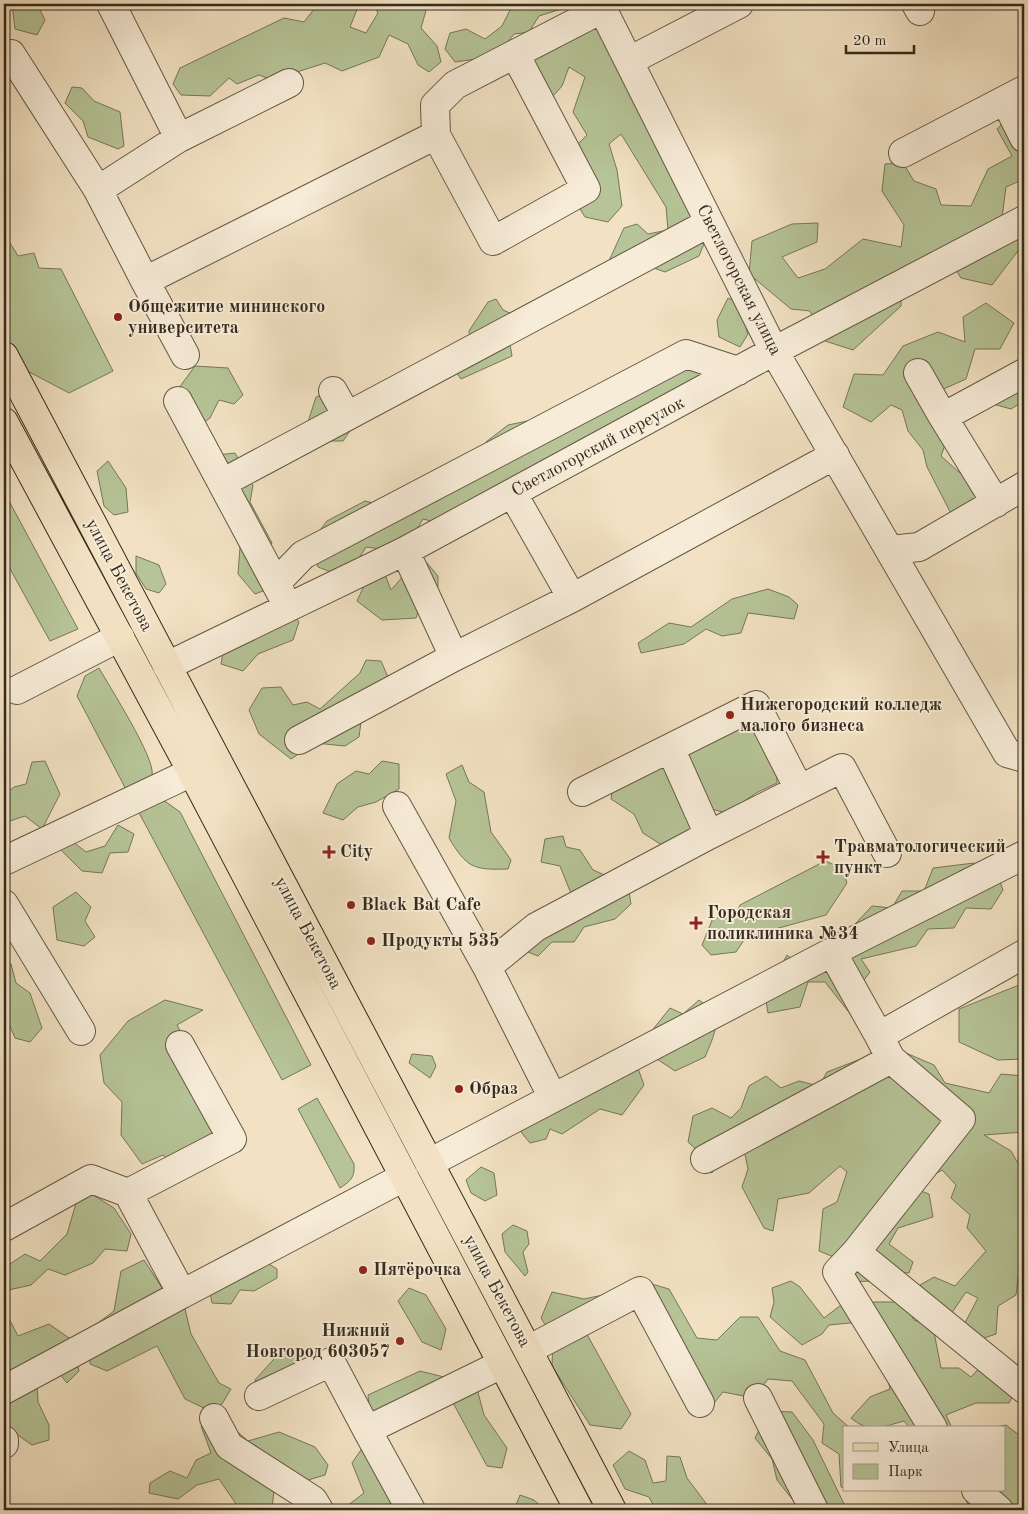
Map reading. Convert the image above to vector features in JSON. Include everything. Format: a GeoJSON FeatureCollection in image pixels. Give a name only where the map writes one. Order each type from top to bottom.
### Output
{"type":"FeatureCollection","features":[{"type":"Feature","properties":{"kind":"main road","name":"улица Бекетова"},"geometry":{"type":"LineString","coordinates":[[4,356],[612,1510]]}},
{"type":"Feature","properties":{"kind":"main road","name":"улица Бекетова"},"geometry":{"type":"LineString","coordinates":[[7,435],[120,637],[192,772],[579,1510]]}},
{"type":"Feature","properties":{"kind":"street"},"geometry":{"type":"LineString","coordinates":[[629,61],[739,4]]}},
{"type":"Feature","properties":{"kind":"street"},"geometry":{"type":"LineString","coordinates":[[515,54],[586,189],[492,241],[436,135],[435,105],[454,86],[601,6]]}},
{"type":"Feature","properties":{"kind":"street","name":"Светлогорская улица"},"geometry":{"type":"LineString","coordinates":[[601,6],[774,350],[1007,753],[1024,758]]}},
{"type":"Feature","properties":{"kind":"street"},"geometry":{"type":"LineString","coordinates":[[120,7],[179,138]]}},
{"type":"Feature","properties":{"kind":"street"},"geometry":{"type":"LineString","coordinates":[[6,51],[98,190],[185,355]]}},
{"type":"Feature","properties":{"kind":"street"},"geometry":{"type":"LineString","coordinates":[[98,190],[179,138],[289,83]]}},
{"type":"Feature","properties":{"kind":"street"},"geometry":{"type":"LineString","coordinates":[[903,153],[1014,95],[1024,138]]}},
{"type":"Feature","properties":{"kind":"street"},"geometry":{"type":"LineString","coordinates":[[145,281],[436,135]]}},
{"type":"Feature","properties":{"kind":"street","name":"Светлогорский переулок"},"geometry":{"type":"LineString","coordinates":[[167,666],[406,552],[774,350],[1024,220]]}},
{"type":"Feature","properties":{"kind":"street"},"geometry":{"type":"LineString","coordinates":[[222,483],[709,223]]}},
{"type":"Feature","properties":{"kind":"street"},"geometry":{"type":"LineString","coordinates":[[276,583],[303,555],[686,354],[738,371]]}},
{"type":"Feature","properties":{"kind":"street"},"geometry":{"type":"LineString","coordinates":[[918,373],[996,503]]}},
{"type":"Feature","properties":{"kind":"street"},"geometry":{"type":"LineString","coordinates":[[943,417],[1024,373]]}},
{"type":"Feature","properties":{"kind":"street"},"geometry":{"type":"LineString","coordinates":[[333,391],[347,416]]}},
{"type":"Feature","properties":{"kind":"street"},"geometry":{"type":"LineString","coordinates":[[178,401],[288,607]]}},
{"type":"Feature","properties":{"kind":"street"},"geometry":{"type":"LineString","coordinates":[[7,435],[40,425]]}},
{"type":"Feature","properties":{"kind":"street"},"geometry":{"type":"LineString","coordinates":[[299,740],[454,657],[572,598],[835,455]]}},
{"type":"Feature","properties":{"kind":"street"},"geometry":{"type":"LineString","coordinates":[[890,550],[919,546],[1024,486]]}},
{"type":"Feature","properties":{"kind":"street"},"geometry":{"type":"LineString","coordinates":[[513,494],[572,598]]}},
{"type":"Feature","properties":{"kind":"street"},"geometry":{"type":"LineString","coordinates":[[406,552],[454,657]]}},
{"type":"Feature","properties":{"kind":"street"},"geometry":{"type":"LineString","coordinates":[[17,690],[120,637]]}},
{"type":"Feature","properties":{"kind":"street"},"geometry":{"type":"LineString","coordinates":[[582,792],[671,750],[756,705],[799,789]]}},
{"type":"Feature","properties":{"kind":"street"},"geometry":{"type":"LineString","coordinates":[[671,750],[709,835]]}},
{"type":"Feature","properties":{"kind":"street"},"geometry":{"type":"LineString","coordinates":[[487,967],[536,928],[709,835],[842,768],[887,853]]}},
{"type":"Feature","properties":{"kind":"street"},"geometry":{"type":"LineString","coordinates":[[4,861],[192,772]]}},
{"type":"Feature","properties":{"kind":"street"},"geometry":{"type":"LineString","coordinates":[[397,806],[487,967],[553,1098]]}},
{"type":"Feature","properties":{"kind":"street"},"geometry":{"type":"LineString","coordinates":[[429,1163],[832,952],[1024,855]]}},
{"type":"Feature","properties":{"kind":"street"},"geometry":{"type":"LineString","coordinates":[[4,904],[81,1031]]}},
{"type":"Feature","properties":{"kind":"street"},"geometry":{"type":"LineString","coordinates":[[832,952],[885,1048],[961,1119],[856,1252],[836,1272],[932,1426]]}},
{"type":"Feature","properties":{"kind":"street"},"geometry":{"type":"LineString","coordinates":[[705,1159],[885,1048],[1024,954]]}},
{"type":"Feature","properties":{"kind":"street"},"geometry":{"type":"LineString","coordinates":[[128,1193],[232,1139],[180,1045]]}},
{"type":"Feature","properties":{"kind":"street"},"geometry":{"type":"LineString","coordinates":[[4,1390],[404,1177]]}},
{"type":"Feature","properties":{"kind":"street"},"geometry":{"type":"LineString","coordinates":[[4,1226],[91,1180],[128,1193],[182,1294]]}},
{"type":"Feature","properties":{"kind":"street"},"geometry":{"type":"LineString","coordinates":[[856,1252],[1024,1389]]}},
{"type":"Feature","properties":{"kind":"street"},"geometry":{"type":"LineString","coordinates":[[528,1350],[640,1291],[700,1403]]}},
{"type":"Feature","properties":{"kind":"street"},"geometry":{"type":"LineString","coordinates":[[259,1396],[332,1362],[411,1510]]}},
{"type":"Feature","properties":{"kind":"street"},"geometry":{"type":"LineString","coordinates":[[367,1430],[502,1364]]}},
{"type":"Feature","properties":{"kind":"street"},"geometry":{"type":"LineString","coordinates":[[758,1398],[814,1510]]}},
{"type":"Feature","properties":{"kind":"street"},"geometry":{"type":"LineString","coordinates":[[214,1418],[229,1446],[313,1500],[319,1510]]}},
{"type":"Feature","properties":{"kind":"street"},"geometry":{"type":"LineString","coordinates":[[978,1492],[999,1510]]}},
{"type":"Feature","properties":{"kind":"green space"},"geometry":{"type":"Polygon","coordinates":[[[12,4],[37,4],[45,20],[37,35],[15,29],[12,4]]]}},
{"type":"Feature","properties":{"kind":"green space"},"geometry":{"type":"Polygon","coordinates":[[[318,4],[356,4],[358,7],[350,27],[366,33],[378,13],[373,4],[425,4],[427,7],[421,28],[437,46],[441,62],[429,72],[418,65],[408,44],[389,35],[379,57],[342,71],[325,63],[272,80],[259,75],[237,84],[229,78],[210,96],[181,95],[173,84],[180,68],[284,18],[304,22],[318,4]]]}},
{"type":"Feature","properties":{"kind":"green space"},"geometry":{"type":"Polygon","coordinates":[[[542,4],[562,4],[561,9],[539,16],[529,32],[514,34],[497,56],[455,62],[445,49],[450,33],[466,29],[485,39],[502,26],[512,6],[535,8],[542,4]]]}},
{"type":"Feature","properties":{"kind":"green space"},"geometry":{"type":"Polygon","coordinates":[[[603,19],[713,222],[699,256],[665,272],[648,266],[608,263],[624,228],[637,224],[648,234],[668,230],[666,207],[621,134],[609,144],[617,170],[622,206],[608,222],[585,217],[570,193],[575,147],[587,135],[573,112],[585,77],[569,67],[562,86],[546,104],[528,71],[545,32],[603,19]]]}},
{"type":"Feature","properties":{"kind":"green space"},"geometry":{"type":"Polygon","coordinates":[[[72,87],[82,88],[94,101],[120,112],[124,146],[118,149],[88,137],[83,121],[65,103],[72,87]]]}},
{"type":"Feature","properties":{"kind":"green space"},"geometry":{"type":"Polygon","coordinates":[[[1009,117],[1024,123],[1024,179],[1006,187],[1002,218],[1024,212],[1024,243],[992,285],[961,278],[943,250],[927,254],[918,268],[902,272],[901,306],[853,350],[825,341],[810,311],[791,309],[749,274],[752,241],[792,224],[818,223],[817,242],[782,257],[798,278],[825,269],[863,239],[901,247],[904,225],[882,191],[885,164],[903,163],[914,181],[936,189],[941,205],[971,206],[988,169],[1012,156],[997,129],[1009,117]]]}},
{"type":"Feature","properties":{"kind":"green space"},"geometry":{"type":"Polygon","coordinates":[[[4,233],[18,256],[34,253],[39,268],[61,269],[113,371],[69,393],[18,366],[4,341],[4,233]]]}},
{"type":"Feature","properties":{"kind":"green space"},"geometry":{"type":"Polygon","coordinates":[[[728,298],[738,303],[748,334],[740,347],[719,337],[717,320],[728,298]]]}},
{"type":"Feature","properties":{"kind":"green space"},"geometry":{"type":"Polygon","coordinates":[[[496,299],[503,310],[521,318],[509,338],[512,356],[461,379],[456,372],[472,355],[469,331],[488,302],[496,299]]]}},
{"type":"Feature","properties":{"kind":"green space"},"geometry":{"type":"Polygon","coordinates":[[[986,303],[1014,323],[1000,349],[975,349],[966,379],[937,392],[949,434],[941,456],[988,498],[959,529],[927,467],[923,450],[908,431],[902,410],[891,405],[871,422],[843,407],[854,374],[883,375],[903,346],[938,332],[965,342],[963,317],[986,303]]]}},
{"type":"Feature","properties":{"kind":"green space"},"geometry":{"type":"Polygon","coordinates":[[[704,345],[723,385],[568,459],[540,461],[537,477],[522,488],[502,482],[447,525],[423,519],[415,532],[381,549],[366,547],[347,578],[318,567],[314,538],[327,521],[365,501],[390,507],[502,446],[486,442],[508,425],[547,417],[704,345]]]}},
{"type":"Feature","properties":{"kind":"green space"},"geometry":{"type":"Polygon","coordinates":[[[195,366],[228,368],[243,395],[234,404],[219,400],[210,418],[198,427],[217,455],[235,453],[253,485],[250,502],[272,543],[265,554],[271,588],[255,594],[238,574],[241,534],[173,396],[195,366]]]}},
{"type":"Feature","properties":{"kind":"green space"},"geometry":{"type":"Polygon","coordinates":[[[1024,371],[1024,401],[1011,409],[993,404],[1024,371]]]}},
{"type":"Feature","properties":{"kind":"green space"},"geometry":{"type":"Polygon","coordinates":[[[338,391],[356,422],[343,441],[322,441],[307,425],[316,397],[338,391]]]}},
{"type":"Feature","properties":{"kind":"green space"},"geometry":{"type":"Polygon","coordinates":[[[108,461],[126,488],[128,512],[114,515],[104,506],[97,471],[108,461]]]}},
{"type":"Feature","properties":{"kind":"green space"},"geometry":{"type":"Polygon","coordinates":[[[4,496],[9,501],[78,629],[50,641],[4,558],[4,496]]]}},
{"type":"Feature","properties":{"kind":"green space"},"geometry":{"type":"Polygon","coordinates":[[[136,556],[159,565],[166,584],[159,593],[146,589],[136,573],[136,556]]]}},
{"type":"Feature","properties":{"kind":"green space"},"geometry":{"type":"Polygon","coordinates":[[[427,563],[438,576],[438,587],[422,598],[416,618],[382,620],[357,601],[370,573],[386,577],[391,590],[405,574],[427,563]]]}},
{"type":"Feature","properties":{"kind":"green space"},"geometry":{"type":"Polygon","coordinates":[[[768,589],[789,597],[798,605],[794,619],[748,613],[741,633],[722,636],[706,629],[684,644],[641,653],[638,643],[669,623],[691,627],[732,599],[768,589]]]}},
{"type":"Feature","properties":{"kind":"green space"},"geometry":{"type":"Polygon","coordinates":[[[293,613],[299,622],[293,640],[258,654],[243,671],[221,664],[225,641],[293,613]]]}},
{"type":"Feature","properties":{"kind":"green space"},"geometry":{"type":"Polygon","coordinates":[[[366,660],[381,661],[388,677],[362,715],[359,737],[345,746],[315,743],[291,759],[259,734],[249,710],[262,688],[281,687],[293,705],[307,702],[320,709],[360,673],[366,660]]]}},
{"type":"Feature","properties":{"kind":"green space"},"geometry":{"type":"Polygon","coordinates":[[[99,668],[140,739],[151,767],[151,779],[143,788],[129,795],[77,696],[85,676],[99,668]]]}},
{"type":"Feature","properties":{"kind":"green space"},"geometry":{"type":"Polygon","coordinates":[[[728,715],[750,727],[765,740],[774,758],[777,783],[756,793],[727,813],[702,807],[692,835],[665,847],[643,833],[634,814],[611,799],[615,770],[728,715]]]}},
{"type":"Feature","properties":{"kind":"green space"},"geometry":{"type":"Polygon","coordinates":[[[45,761],[60,794],[42,829],[25,816],[4,823],[4,795],[14,787],[26,784],[32,762],[45,761]]]}},
{"type":"Feature","properties":{"kind":"green space"},"geometry":{"type":"Polygon","coordinates":[[[382,761],[399,764],[399,789],[376,802],[358,807],[343,820],[323,813],[337,784],[356,771],[369,774],[382,761]]]}},
{"type":"Feature","properties":{"kind":"green space"},"geometry":{"type":"Polygon","coordinates":[[[462,765],[469,782],[484,792],[491,832],[511,860],[508,869],[487,869],[472,865],[461,856],[449,838],[456,801],[446,774],[462,765]]]}},
{"type":"Feature","properties":{"kind":"green space"},"geometry":{"type":"Polygon","coordinates":[[[157,800],[166,802],[180,812],[311,1065],[282,1080],[137,809],[157,800]]]}},
{"type":"Feature","properties":{"kind":"green space"},"geometry":{"type":"Polygon","coordinates":[[[118,825],[134,834],[128,852],[110,853],[102,873],[82,871],[59,848],[72,841],[86,852],[105,846],[118,825]]]}},
{"type":"Feature","properties":{"kind":"green space"},"geometry":{"type":"Polygon","coordinates":[[[563,836],[566,847],[580,850],[593,870],[628,885],[631,904],[615,919],[584,927],[574,942],[552,942],[538,956],[520,949],[518,927],[535,911],[567,918],[582,899],[570,891],[560,866],[541,862],[545,839],[563,836]]]}},
{"type":"Feature","properties":{"kind":"green space"},"geometry":{"type":"Polygon","coordinates":[[[825,861],[842,868],[847,883],[826,915],[746,937],[736,952],[711,955],[702,945],[713,918],[734,918],[740,905],[825,861]]]}},
{"type":"Feature","properties":{"kind":"green space"},"geometry":{"type":"Polygon","coordinates":[[[974,863],[998,876],[1003,890],[991,909],[966,908],[954,928],[928,929],[916,946],[861,959],[870,972],[862,983],[863,1030],[825,982],[808,982],[800,1007],[768,1013],[765,995],[787,955],[809,973],[872,906],[892,908],[902,891],[924,891],[933,868],[974,863]]]}},
{"type":"Feature","properties":{"kind":"green space"},"geometry":{"type":"Polygon","coordinates":[[[76,892],[91,907],[85,921],[95,937],[84,946],[57,940],[53,907],[76,892]]]}},
{"type":"Feature","properties":{"kind":"green space"},"geometry":{"type":"Polygon","coordinates":[[[4,958],[11,964],[16,983],[30,993],[42,1028],[30,1042],[15,1038],[4,1012],[4,958]]]}},
{"type":"Feature","properties":{"kind":"green space"},"geometry":{"type":"Polygon","coordinates":[[[1024,980],[1024,1059],[998,1060],[959,1042],[959,1009],[1019,985],[1024,980]]]}},
{"type":"Feature","properties":{"kind":"green space"},"geometry":{"type":"Polygon","coordinates":[[[165,1000],[203,1010],[177,1025],[200,1069],[220,1131],[183,1173],[163,1155],[142,1164],[121,1135],[122,1102],[104,1083],[100,1055],[128,1021],[165,1000]]]}},
{"type":"Feature","properties":{"kind":"green space"},"geometry":{"type":"Polygon","coordinates":[[[699,1000],[707,1007],[715,1019],[716,1026],[712,1040],[705,1057],[675,1071],[651,1055],[650,1033],[670,1008],[683,1014],[699,1000]]]}},
{"type":"Feature","properties":{"kind":"green space"},"geometry":{"type":"Polygon","coordinates":[[[892,1047],[934,1065],[945,1083],[989,1093],[1001,1074],[1024,1076],[1024,1132],[984,1135],[1011,1151],[1024,1174],[1024,1271],[1019,1270],[1016,1295],[998,1306],[996,1334],[963,1345],[957,1338],[978,1298],[966,1292],[949,1317],[920,1285],[934,1277],[955,1286],[986,1251],[967,1228],[970,1215],[951,1198],[956,1185],[942,1170],[913,1188],[929,1194],[933,1217],[898,1228],[889,1244],[913,1262],[909,1273],[894,1272],[871,1281],[848,1282],[836,1258],[819,1251],[823,1209],[837,1202],[847,1172],[840,1166],[809,1193],[778,1199],[773,1231],[764,1228],[742,1187],[748,1169],[743,1145],[726,1137],[712,1173],[697,1163],[698,1151],[688,1142],[693,1116],[712,1108],[731,1118],[741,1108],[749,1086],[766,1076],[781,1088],[799,1081],[819,1086],[827,1072],[892,1047]]]}},
{"type":"Feature","properties":{"kind":"green space"},"geometry":{"type":"Polygon","coordinates":[[[412,1054],[432,1056],[436,1066],[430,1078],[409,1063],[412,1054]]]}},
{"type":"Feature","properties":{"kind":"green space"},"geometry":{"type":"Polygon","coordinates":[[[636,1063],[644,1085],[622,1115],[600,1109],[562,1134],[550,1129],[546,1139],[530,1143],[521,1132],[532,1114],[636,1063]]]}},
{"type":"Feature","properties":{"kind":"green space"},"geometry":{"type":"Polygon","coordinates":[[[317,1098],[354,1164],[352,1178],[340,1188],[298,1109],[317,1098]]]}},
{"type":"Feature","properties":{"kind":"green space"},"geometry":{"type":"Polygon","coordinates":[[[481,1167],[494,1173],[497,1195],[485,1201],[471,1193],[466,1180],[481,1167]]]}},
{"type":"Feature","properties":{"kind":"green space"},"geometry":{"type":"Polygon","coordinates":[[[90,1193],[114,1208],[131,1234],[127,1251],[105,1249],[93,1263],[65,1275],[48,1269],[31,1285],[4,1291],[4,1268],[25,1254],[40,1261],[67,1234],[77,1200],[90,1193]]]}},
{"type":"Feature","properties":{"kind":"green space"},"geometry":{"type":"Polygon","coordinates":[[[513,1225],[527,1231],[529,1244],[523,1252],[528,1272],[525,1276],[505,1252],[502,1234],[513,1225]]]}},
{"type":"Feature","properties":{"kind":"green space"},"geometry":{"type":"Polygon","coordinates":[[[258,1257],[277,1269],[277,1278],[254,1291],[240,1290],[231,1304],[212,1303],[207,1277],[258,1257]]]}},
{"type":"Feature","properties":{"kind":"green space"},"geometry":{"type":"Polygon","coordinates":[[[144,1260],[164,1291],[184,1305],[191,1334],[219,1383],[231,1389],[222,1404],[208,1410],[185,1399],[157,1346],[107,1371],[90,1364],[90,1329],[114,1311],[121,1271],[144,1260]]]}},
{"type":"Feature","properties":{"kind":"green space"},"geometry":{"type":"Polygon","coordinates":[[[634,1279],[669,1289],[697,1338],[717,1340],[740,1317],[758,1317],[780,1351],[805,1360],[833,1413],[848,1426],[843,1426],[843,1488],[841,1487],[839,1454],[822,1443],[824,1424],[792,1381],[768,1379],[754,1398],[723,1392],[714,1403],[684,1389],[671,1360],[666,1316],[646,1310],[629,1286],[580,1313],[584,1329],[631,1414],[621,1429],[590,1425],[552,1366],[553,1338],[541,1318],[552,1292],[584,1299],[617,1292],[634,1279]]]}},
{"type":"Feature","properties":{"kind":"green space"},"geometry":{"type":"Polygon","coordinates":[[[791,1281],[800,1287],[824,1318],[845,1302],[904,1302],[914,1320],[933,1327],[941,1368],[959,1368],[971,1377],[985,1362],[1017,1388],[1009,1403],[976,1403],[946,1415],[951,1426],[908,1426],[904,1421],[885,1426],[864,1426],[851,1418],[870,1397],[890,1389],[880,1343],[860,1322],[829,1325],[822,1334],[802,1345],[770,1317],[774,1302],[772,1288],[791,1281]]]}},
{"type":"Feature","properties":{"kind":"green space"},"geometry":{"type":"Polygon","coordinates":[[[409,1288],[426,1295],[446,1329],[441,1350],[422,1342],[398,1301],[409,1288]]]}},
{"type":"Feature","properties":{"kind":"green space"},"geometry":{"type":"Polygon","coordinates":[[[4,1309],[18,1336],[49,1324],[72,1340],[79,1371],[67,1383],[51,1363],[36,1369],[38,1402],[49,1425],[49,1440],[32,1445],[9,1429],[4,1401],[16,1373],[4,1366],[4,1309]]]}},
{"type":"Feature","properties":{"kind":"green space"},"geometry":{"type":"Polygon","coordinates":[[[301,1348],[311,1363],[265,1399],[255,1380],[282,1350],[301,1348]]]}},
{"type":"Feature","properties":{"kind":"green space"},"geometry":{"type":"Polygon","coordinates":[[[420,1371],[476,1385],[484,1415],[507,1448],[502,1468],[487,1466],[451,1399],[370,1415],[368,1395],[420,1371]]]}},
{"type":"Feature","properties":{"kind":"green space"},"geometry":{"type":"Polygon","coordinates":[[[769,1411],[792,1412],[813,1440],[847,1510],[798,1510],[796,1504],[777,1480],[772,1459],[755,1438],[769,1411]]]}},
{"type":"Feature","properties":{"kind":"green space"},"geometry":{"type":"Polygon","coordinates":[[[221,1417],[248,1441],[279,1432],[315,1447],[328,1465],[325,1475],[274,1490],[272,1509],[303,1503],[310,1510],[240,1510],[219,1479],[197,1485],[178,1499],[149,1493],[150,1483],[170,1471],[187,1478],[196,1460],[211,1453],[201,1426],[221,1417]]]}},
{"type":"Feature","properties":{"kind":"green space"},"geometry":{"type":"Polygon","coordinates":[[[1006,1425],[1024,1439],[1024,1486],[1019,1490],[1024,1510],[970,1510],[963,1492],[1006,1492],[1006,1426],[1001,1426],[1006,1425]]]}},
{"type":"Feature","properties":{"kind":"green space"},"geometry":{"type":"Polygon","coordinates":[[[365,1444],[409,1510],[347,1510],[347,1506],[364,1493],[352,1463],[365,1444]]]}},
{"type":"Feature","properties":{"kind":"green space"},"geometry":{"type":"Polygon","coordinates":[[[629,1451],[645,1460],[653,1483],[666,1481],[667,1456],[680,1457],[687,1478],[711,1510],[656,1510],[649,1497],[625,1489],[613,1465],[629,1451]]]}},
{"type":"Feature","properties":{"kind":"green space"},"geometry":{"type":"Polygon","coordinates":[[[520,1495],[534,1500],[545,1510],[514,1510],[520,1495]]]}},
{"type":"Feature","properties":{"kind":"place","name":"Общежитие мининского университета"},"geometry":{"type":"Point","coordinates":[118,317]}},
{"type":"Feature","properties":{"kind":"place","name":"Нижегородский колледж малого бизнеса"},"geometry":{"type":"Point","coordinates":[730,715]}},
{"type":"Feature","properties":{"kind":"place","name":"City"},"geometry":{"type":"Point","coordinates":[329,852]}},
{"type":"Feature","properties":{"kind":"place","name":"Травматологический пункт"},"geometry":{"type":"Point","coordinates":[823,857]}},
{"type":"Feature","properties":{"kind":"place","name":"Black Bat Cafe"},"geometry":{"type":"Point","coordinates":[351,905]}},
{"type":"Feature","properties":{"kind":"place","name":"Городская поликлиника №34"},"geometry":{"type":"Point","coordinates":[696,923]}},
{"type":"Feature","properties":{"kind":"place","name":"Продукты 535"},"geometry":{"type":"Point","coordinates":[371,941]}},
{"type":"Feature","properties":{"kind":"place","name":"Образ"},"geometry":{"type":"Point","coordinates":[459,1089]}},
{"type":"Feature","properties":{"kind":"place","name":"Пятёрочка"},"geometry":{"type":"Point","coordinates":[363,1270]}},
{"type":"Feature","properties":{"kind":"place","name":"Нижний Новгород 603057"},"geometry":{"type":"Point","coordinates":[400,1341]}}]}
